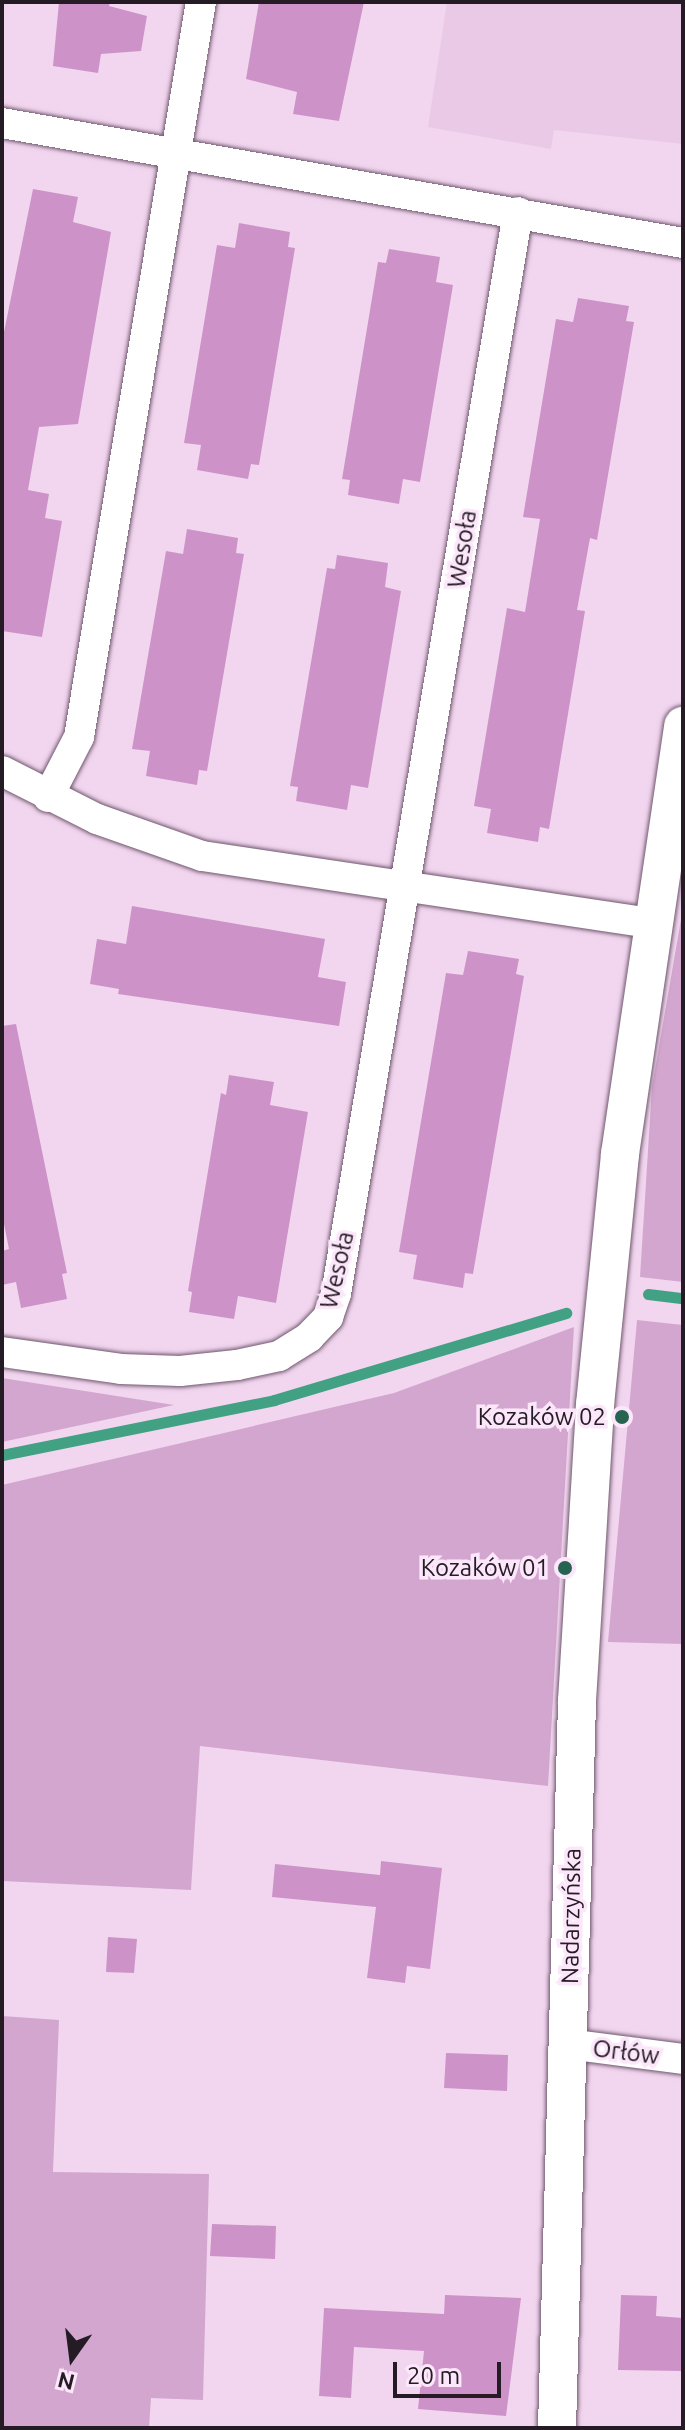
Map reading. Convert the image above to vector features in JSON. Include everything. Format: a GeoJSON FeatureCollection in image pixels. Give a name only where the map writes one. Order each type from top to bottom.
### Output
{"type":"FeatureCollection","features":[{"type":"Feature","properties":{"kind":"street"},"geometry":{"type":"LineString","coordinates":[[48,797],[79,737],[201,2]]}},
{"type":"Feature","properties":{"kind":"street"},"geometry":{"type":"LineString","coordinates":[[2,123],[683,243]]}},
{"type":"Feature","properties":{"kind":"street","name":"Wesoła"},"geometry":{"type":"LineString","coordinates":[[2,1352],[121,1369],[209,1368],[279,1356],[309,1337],[328,1317],[336,1294],[518,212]]}},
{"type":"Feature","properties":{"kind":"street"},"geometry":{"type":"LineString","coordinates":[[2,771],[48,797],[202,856],[651,923],[683,726]]}},
{"type":"Feature","properties":{"kind":"street","name":"Nadarzyńska"},"geometry":{"type":"LineString","coordinates":[[557,2428],[577,1701],[595,1405],[620,1154],[651,923]]}},
{"type":"Feature","properties":{"kind":"street","name":"Orłów"},"geometry":{"type":"LineString","coordinates":[[568,2044],[683,2059]]}},
{"type":"Feature","properties":{"kind":"shaded area"},"geometry":{"type":"Polygon","coordinates":[[[447,2],[683,2],[683,144],[554,130],[551,149],[428,127],[447,2]]]}},
{"type":"Feature","properties":{"kind":"shaded area"},"geometry":{"type":"Polygon","coordinates":[[[683,908],[683,1282],[640,1277],[652,1087],[683,908]]]}},
{"type":"Feature","properties":{"kind":"shaded area"},"geometry":{"type":"Polygon","coordinates":[[[637,1320],[683,1325],[683,1644],[608,1642],[637,1320]]]}},
{"type":"Feature","properties":{"kind":"shaded area"},"geometry":{"type":"Polygon","coordinates":[[[574,1327],[548,1786],[200,1746],[191,1890],[2,1881],[2,1485],[394,1393],[574,1327]]]}},
{"type":"Feature","properties":{"kind":"shaded area"},"geometry":{"type":"Polygon","coordinates":[[[2,1378],[174,1405],[2,1442],[2,1378]]]}},
{"type":"Feature","properties":{"kind":"shaded area"},"geometry":{"type":"Polygon","coordinates":[[[2,2016],[59,2020],[53,2172],[209,2174],[203,2400],[151,2398],[149,2428],[2,2428],[2,2016]]]}},
{"type":"Feature","properties":{"kind":"building"},"geometry":{"type":"Polygon","coordinates":[[[59,2],[110,2],[109,6],[147,16],[141,51],[101,54],[98,73],[53,66],[59,2]]]}},
{"type":"Feature","properties":{"kind":"building"},"geometry":{"type":"Polygon","coordinates":[[[259,2],[364,2],[339,121],[293,114],[297,92],[246,79],[259,2]]]}},
{"type":"Feature","properties":{"kind":"building"},"geometry":{"type":"Polygon","coordinates":[[[33,189],[78,197],[73,222],[111,232],[78,424],[39,427],[28,490],[49,494],[45,518],[62,521],[42,637],[2,631],[2,342],[33,189]]]}},
{"type":"Feature","properties":{"kind":"building"},"geometry":{"type":"Polygon","coordinates":[[[239,223],[290,232],[288,247],[295,248],[259,465],[251,464],[248,479],[197,470],[201,445],[184,443],[217,245],[235,248],[239,223]]]}},
{"type":"Feature","properties":{"kind":"building"},"geometry":{"type":"Polygon","coordinates":[[[389,249],[440,257],[436,282],[453,285],[420,482],[403,479],[399,504],[348,495],[350,480],[342,479],[378,262],[386,263],[389,249]]]}},
{"type":"Feature","properties":{"kind":"building"},"geometry":{"type":"Polygon","coordinates":[[[578,298],[629,306],[626,321],[634,322],[597,540],[590,538],[577,610],[585,611],[549,829],[540,827],[538,842],[487,833],[491,809],[474,806],[507,608],[525,612],[540,519],[523,517],[556,319],[573,322],[578,298]]]}},
{"type":"Feature","properties":{"kind":"building"},"geometry":{"type":"Polygon","coordinates":[[[187,529],[238,538],[236,553],[244,554],[207,771],[199,770],[197,785],[146,776],[150,751],[132,749],[166,551],[183,554],[187,529]]]}},
{"type":"Feature","properties":{"kind":"building"},"geometry":{"type":"Polygon","coordinates":[[[337,555],[388,563],[385,587],[401,591],[368,788],[351,785],[347,810],[296,801],[298,787],[290,786],[327,568],[335,569],[337,555]]]}},
{"type":"Feature","properties":{"kind":"building"},"geometry":{"type":"Polygon","coordinates":[[[132,906],[325,939],[318,977],[346,982],[339,1026],[118,994],[119,989],[90,984],[97,939],[126,944],[132,906]]]}},
{"type":"Feature","properties":{"kind":"building"},"geometry":{"type":"Polygon","coordinates":[[[468,951],[519,959],[516,974],[524,976],[473,1274],[465,1273],[463,1288],[413,1279],[417,1255],[399,1252],[446,973],[463,975],[468,951]]]}},
{"type":"Feature","properties":{"kind":"building"},"geometry":{"type":"Polygon","coordinates":[[[16,1024],[67,1273],[62,1274],[67,1299],[21,1308],[16,1282],[2,1285],[2,1251],[9,1249],[2,1214],[2,1026],[16,1024]]]}},
{"type":"Feature","properties":{"kind":"building"},"geometry":{"type":"Polygon","coordinates":[[[229,1075],[274,1082],[270,1105],[308,1112],[276,1303],[238,1296],[234,1319],[189,1312],[192,1292],[188,1291],[221,1093],[226,1095],[229,1075]]]}},
{"type":"Feature","properties":{"kind":"building"},"geometry":{"type":"Polygon","coordinates":[[[381,1861],[442,1868],[430,1969],[407,1966],[405,1983],[367,1978],[376,1907],[272,1897],[275,1864],[380,1875],[381,1861]]]}},
{"type":"Feature","properties":{"kind":"building"},"geometry":{"type":"Polygon","coordinates":[[[108,1937],[137,1939],[134,1973],[106,1972],[108,1937]]]}},
{"type":"Feature","properties":{"kind":"building"},"geometry":{"type":"Polygon","coordinates":[[[446,2053],[508,2055],[507,2091],[444,2088],[446,2053]]]}},
{"type":"Feature","properties":{"kind":"building"},"geometry":{"type":"Polygon","coordinates":[[[212,2224],[276,2226],[275,2259],[210,2256],[212,2224]]]}},
{"type":"Feature","properties":{"kind":"building"},"geometry":{"type":"Polygon","coordinates":[[[445,2295],[521,2298],[506,2416],[418,2409],[424,2351],[354,2347],[351,2398],[319,2396],[324,2308],[444,2314],[445,2295]]]}},
{"type":"Feature","properties":{"kind":"building"},"geometry":{"type":"Polygon","coordinates":[[[621,2295],[657,2296],[656,2316],[683,2318],[683,2371],[618,2370],[621,2295]]]}},
{"type":"Feature","properties":{"kind":"waterway"},"geometry":{"type":"LineString","coordinates":[[648,1294],[683,1298]]}},
{"type":"Feature","properties":{"kind":"waterway"},"geometry":{"type":"LineString","coordinates":[[2,1455],[274,1400],[566,1313]]}},
{"type":"Feature","properties":{"kind":"place","name":"Kozaków 02"},"geometry":{"type":"Point","coordinates":[622,1417]}},
{"type":"Feature","properties":{"kind":"place","name":"Kozaków 01"},"geometry":{"type":"Point","coordinates":[565,1568]}}]}
